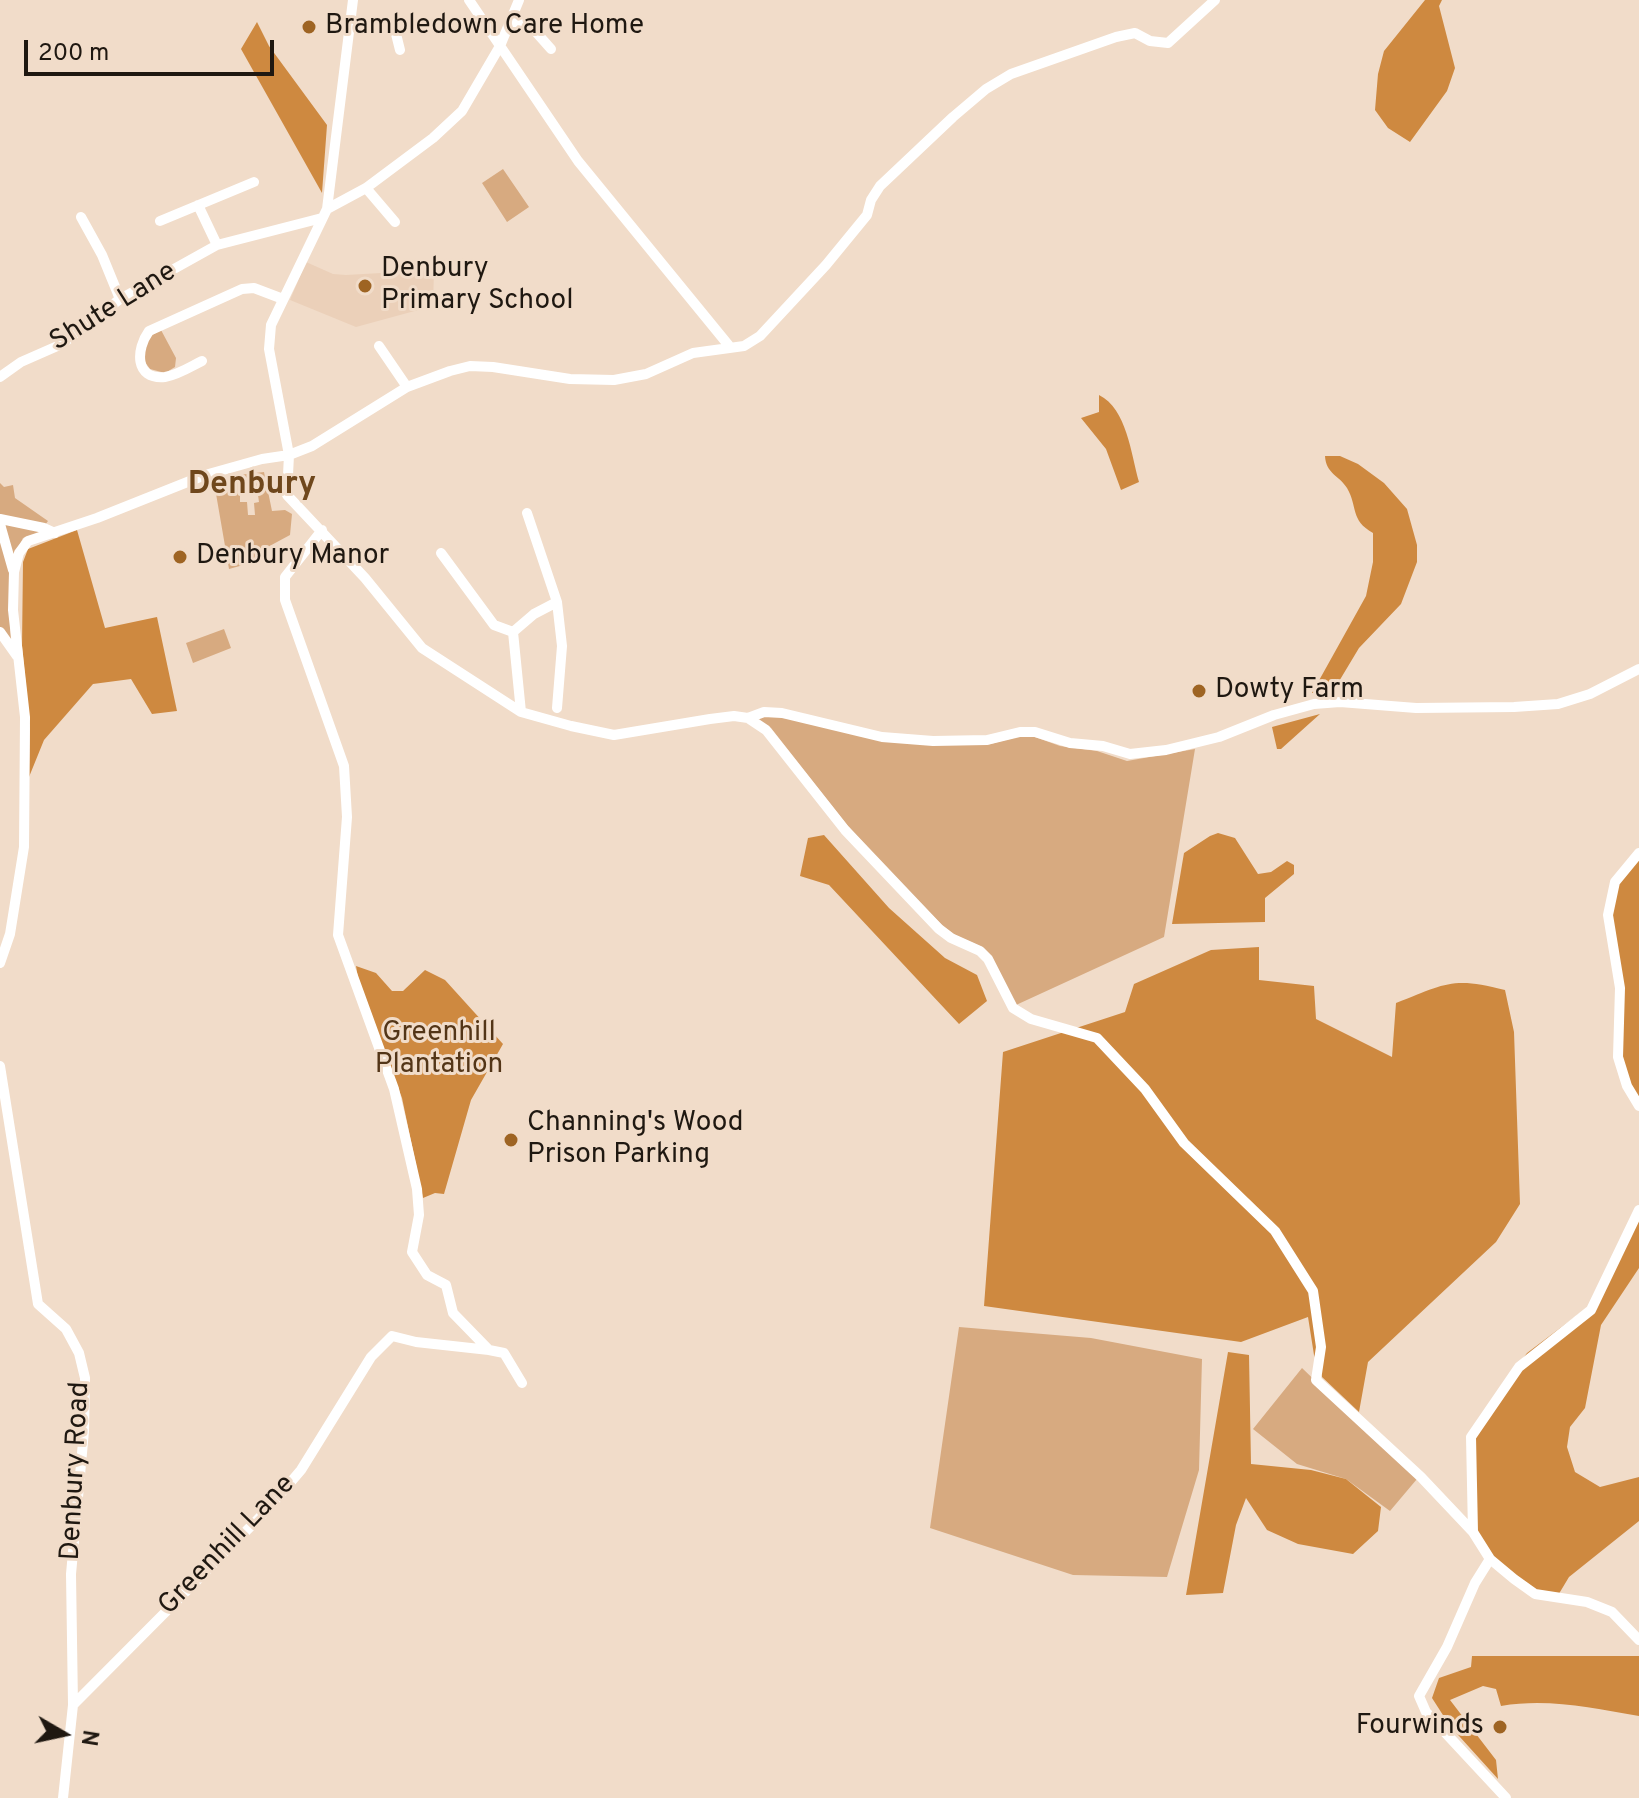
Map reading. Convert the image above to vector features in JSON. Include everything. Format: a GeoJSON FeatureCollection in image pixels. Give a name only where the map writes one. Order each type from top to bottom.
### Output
{"type":"FeatureCollection","features":[{"type":"Feature","properties":{"kind":"street"},"geometry":{"type":"LineString","coordinates":[[353,0],[325,214],[271,325],[269,349],[287,495],[322,530],[422,648],[521,712],[614,735],[734,716],[748,718],[766,730],[845,830],[939,929],[980,951],[988,959],[1013,1008],[1031,1019],[1097,1038],[1145,1089],[1184,1143],[1275,1231],[1313,1291],[1321,1347],[1316,1380],[1421,1477],[1473,1532],[1490,1559],[1535,1594],[1587,1602],[1612,1612],[1639,1640]]}},
{"type":"Feature","properties":{"kind":"street"},"geometry":{"type":"LineString","coordinates":[[469,0],[578,161],[730,347]]}},
{"type":"Feature","properties":{"kind":"street","name":"Shute Lane"},"geometry":{"type":"LineString","coordinates":[[0,377],[21,362],[62,344],[120,299],[217,245],[325,214],[366,188],[433,138],[462,111],[500,46],[519,0]]}},
{"type":"Feature","properties":{"kind":"street"},"geometry":{"type":"LineString","coordinates":[[0,963],[10,934],[24,847],[25,717],[13,610],[14,572],[19,553],[28,541],[205,475],[312,446],[407,387],[470,366],[505,368],[570,379],[614,380],[646,374],[693,353],[744,346],[760,336],[858,227],[880,186],[986,89],[1011,74],[1116,37],[1135,33],[1150,41],[1168,43],[1215,0]]}},
{"type":"Feature","properties":{"kind":"street"},"geometry":{"type":"LineString","coordinates":[[509,22],[527,22],[551,49]]}},
{"type":"Feature","properties":{"kind":"street"},"geometry":{"type":"LineString","coordinates":[[348,24],[395,30],[400,50]]}},
{"type":"Feature","properties":{"kind":"street"},"geometry":{"type":"LineString","coordinates":[[160,221],[254,182]]}},
{"type":"Feature","properties":{"kind":"street"},"geometry":{"type":"LineString","coordinates":[[366,188],[395,222]]}},
{"type":"Feature","properties":{"kind":"street"},"geometry":{"type":"LineString","coordinates":[[198,205],[217,245]]}},
{"type":"Feature","properties":{"kind":"street"},"geometry":{"type":"LineString","coordinates":[[81,217],[102,255],[120,299]]}},
{"type":"Feature","properties":{"kind":"street"},"geometry":{"type":"LineString","coordinates":[[202,361],[161,377],[148,373],[139,360],[139,344],[149,331],[242,289],[254,288],[283,299]]}},
{"type":"Feature","properties":{"kind":"street"},"geometry":{"type":"LineString","coordinates":[[379,346],[407,387]]}},
{"type":"Feature","properties":{"kind":"street"},"geometry":{"type":"LineString","coordinates":[[181,355],[188,368]]}},
{"type":"Feature","properties":{"kind":"street"},"geometry":{"type":"LineString","coordinates":[[527,513],[557,602],[562,646],[557,708]]}},
{"type":"Feature","properties":{"kind":"street"},"geometry":{"type":"LineString","coordinates":[[14,572],[0,522],[44,528],[55,533]]}},
{"type":"Feature","properties":{"kind":"street"},"geometry":{"type":"LineString","coordinates":[[322,530],[285,577],[285,600],[344,766],[347,817],[338,935],[394,1089],[417,1189],[419,1215],[412,1252],[427,1275],[446,1285],[453,1313],[489,1350]]}},
{"type":"Feature","properties":{"kind":"street"},"geometry":{"type":"LineString","coordinates":[[441,553],[494,625],[513,632]]}},
{"type":"Feature","properties":{"kind":"street"},"geometry":{"type":"LineString","coordinates":[[513,632],[534,614],[557,602]]}},
{"type":"Feature","properties":{"kind":"street"},"geometry":{"type":"LineString","coordinates":[[0,632],[17,656]]}},
{"type":"Feature","properties":{"kind":"street"},"geometry":{"type":"LineString","coordinates":[[513,632],[521,712]]}},
{"type":"Feature","properties":{"kind":"street"},"geometry":{"type":"LineString","coordinates":[[748,718],[764,712],[782,713],[882,737],[933,741],[987,740],[1020,732],[1035,732],[1070,743],[1103,746],[1130,754],[1166,750],[1219,737],[1274,715],[1314,704],[1340,702],[1430,708],[1558,704],[1590,694],[1639,669]]}},
{"type":"Feature","properties":{"kind":"street"},"geometry":{"type":"LineString","coordinates":[[1639,853],[1615,882],[1608,915],[1620,988],[1618,1057],[1627,1086],[1639,1106]]}},
{"type":"Feature","properties":{"kind":"street","name":"Denbury Road"},"geometry":{"type":"LineString","coordinates":[[1,1071],[38,1304],[66,1329],[79,1353],[85,1378],[84,1431],[71,1574],[73,1705],[63,1798]]}},
{"type":"Feature","properties":{"kind":"street"},"geometry":{"type":"LineString","coordinates":[[1473,1532],[1471,1437],[1519,1367],[1591,1310],[1639,1210]]}},
{"type":"Feature","properties":{"kind":"street","name":"Greenhill Lane"},"geometry":{"type":"LineString","coordinates":[[73,1705],[267,1510],[301,1470],[371,1357],[392,1336],[504,1353],[522,1383]]}},
{"type":"Feature","properties":{"kind":"street"},"geometry":{"type":"LineString","coordinates":[[1453,1510],[1474,1496]]}},
{"type":"Feature","properties":{"kind":"street"},"geometry":{"type":"LineString","coordinates":[[1490,1559],[1419,1696],[1426,1712],[1506,1798]]}},
{"type":"Feature","properties":{"kind":"shaded area"},"geometry":{"type":"Polygon","coordinates":[[[503,169],[529,207],[507,222],[482,183],[503,169]]]}},
{"type":"Feature","properties":{"kind":"shaded area","name":"Denbury Primary School"},"geometry":{"type":"Polygon","coordinates":[[[306,262],[333,274],[346,275],[434,270],[433,306],[356,327],[290,300],[306,262]]]}},
{"type":"Feature","properties":{"kind":"shaded area"},"geometry":{"type":"Polygon","coordinates":[[[161,330],[176,358],[175,367],[165,373],[150,369],[142,358],[147,338],[161,330]]]}},
{"type":"Feature","properties":{"kind":"shaded area"},"geometry":{"type":"Polygon","coordinates":[[[264,472],[272,511],[285,510],[292,514],[290,535],[264,549],[265,559],[229,569],[215,488],[239,475],[264,472]],[[252,477],[242,478],[239,481],[240,490],[244,490],[244,495],[240,495],[240,502],[247,502],[248,515],[255,515],[254,503],[259,502],[258,495],[254,495],[252,477]]]}},
{"type":"Feature","properties":{"kind":"shaded area"},"geometry":{"type":"Polygon","coordinates":[[[0,483],[4,487],[13,485],[15,498],[48,521],[39,533],[23,538],[13,564],[11,642],[0,627],[0,483]]]}},
{"type":"Feature","properties":{"kind":"shaded area"},"geometry":{"type":"Polygon","coordinates":[[[224,629],[231,648],[193,663],[186,643],[224,629]]]}},
{"type":"Feature","properties":{"kind":"shaded area"},"geometry":{"type":"Polygon","coordinates":[[[781,716],[931,745],[987,745],[1020,736],[1035,737],[1127,761],[1195,749],[1164,937],[1016,1005],[982,947],[955,935],[941,924],[889,871],[848,826],[771,728],[756,719],[781,716]]]}},
{"type":"Feature","properties":{"kind":"shaded area"},"geometry":{"type":"Polygon","coordinates":[[[959,1327],[1091,1338],[1202,1359],[1199,1470],[1167,1577],[1073,1575],[930,1528],[959,1327]]]}},
{"type":"Feature","properties":{"kind":"shaded area"},"geometry":{"type":"Polygon","coordinates":[[[1302,1368],[1417,1479],[1390,1511],[1346,1479],[1297,1464],[1253,1429],[1302,1368]]]}},
{"type":"Feature","properties":{"kind":"green space"},"geometry":{"type":"Polygon","coordinates":[[[1425,0],[1442,0],[1439,6],[1455,68],[1447,91],[1410,142],[1388,128],[1375,110],[1378,74],[1384,51],[1425,0]]]}},
{"type":"Feature","properties":{"kind":"green space"},"geometry":{"type":"Polygon","coordinates":[[[257,22],[269,46],[327,125],[322,193],[241,49],[257,22]]]}},
{"type":"Feature","properties":{"kind":"green space"},"geometry":{"type":"Polygon","coordinates":[[[1099,395],[1122,421],[1139,482],[1121,490],[1106,449],[1081,418],[1099,412],[1099,395]]]}},
{"type":"Feature","properties":{"kind":"green space"},"geometry":{"type":"Polygon","coordinates":[[[1325,456],[1340,456],[1358,464],[1384,483],[1407,509],[1417,545],[1417,562],[1401,604],[1359,648],[1332,693],[1312,693],[1366,596],[1373,562],[1373,533],[1361,523],[1347,488],[1330,471],[1325,456]]]}},
{"type":"Feature","properties":{"kind":"green space"},"geometry":{"type":"Polygon","coordinates":[[[77,530],[105,628],[157,617],[177,711],[152,714],[131,679],[93,684],[44,740],[29,777],[30,728],[22,646],[23,562],[28,549],[77,530]]]}},
{"type":"Feature","properties":{"kind":"green space"},"geometry":{"type":"Polygon","coordinates":[[[1320,714],[1281,749],[1277,749],[1272,727],[1320,714]]]}},
{"type":"Feature","properties":{"kind":"green space"},"geometry":{"type":"Polygon","coordinates":[[[1218,833],[1235,838],[1258,874],[1271,872],[1287,861],[1294,865],[1294,874],[1265,898],[1265,922],[1172,924],[1184,853],[1218,833]]]}},
{"type":"Feature","properties":{"kind":"green space"},"geometry":{"type":"Polygon","coordinates":[[[824,835],[889,908],[945,958],[977,975],[987,1001],[959,1024],[829,885],[800,876],[808,838],[824,835]]]}},
{"type":"Feature","properties":{"kind":"green space"},"geometry":{"type":"Polygon","coordinates":[[[1639,859],[1639,1107],[1622,1065],[1611,914],[1615,882],[1639,859]]]}},
{"type":"Feature","properties":{"kind":"green space"},"geometry":{"type":"Polygon","coordinates":[[[1259,947],[1259,980],[1314,986],[1316,1019],[1392,1057],[1396,1003],[1449,984],[1473,983],[1505,990],[1514,1032],[1520,1204],[1496,1242],[1368,1362],[1359,1412],[1322,1377],[1314,1355],[1308,1317],[1241,1342],[984,1306],[1003,1052],[1125,1012],[1134,984],[1211,950],[1259,947]]]}},
{"type":"Feature","properties":{"kind":"green space","name":"Greenhill Plantation"},"geometry":{"type":"Polygon","coordinates":[[[356,966],[376,973],[392,991],[403,991],[425,970],[445,980],[503,1044],[471,1100],[444,1194],[435,1193],[423,1198],[402,1098],[359,983],[356,966]]]}},
{"type":"Feature","properties":{"kind":"green space"},"geometry":{"type":"Polygon","coordinates":[[[1639,1218],[1639,1268],[1601,1325],[1585,1408],[1570,1427],[1567,1447],[1575,1472],[1600,1487],[1639,1477],[1639,1521],[1569,1577],[1557,1597],[1535,1594],[1490,1559],[1473,1532],[1472,1433],[1527,1353],[1588,1307],[1639,1218]]]}},
{"type":"Feature","properties":{"kind":"green space"},"geometry":{"type":"Polygon","coordinates":[[[1228,1352],[1249,1355],[1251,1464],[1311,1470],[1346,1479],[1381,1507],[1378,1531],[1353,1554],[1298,1544],[1267,1530],[1246,1498],[1236,1525],[1223,1593],[1186,1595],[1228,1352]]]}},
{"type":"Feature","properties":{"kind":"green space"},"geometry":{"type":"Polygon","coordinates":[[[1472,1656],[1639,1656],[1639,1716],[1553,1704],[1501,1706],[1496,1689],[1483,1686],[1450,1700],[1496,1760],[1498,1779],[1450,1726],[1432,1698],[1439,1678],[1471,1667],[1472,1656]]]}},
{"type":"Feature","properties":{"kind":"place","name":"Brambledown Care Home"},"geometry":{"type":"Point","coordinates":[309,27]}},
{"type":"Feature","properties":{"kind":"place","name":"Denbury Primary School"},"geometry":{"type":"Point","coordinates":[365,286]}},
{"type":"Feature","properties":{"kind":"place","name":"Denbury Manor"},"geometry":{"type":"Point","coordinates":[180,557]}},
{"type":"Feature","properties":{"kind":"place","name":"Dowty Farm"},"geometry":{"type":"Point","coordinates":[1199,691]}},
{"type":"Feature","properties":{"kind":"place","name":"Channing's Wood Prison Parking"},"geometry":{"type":"Point","coordinates":[511,1140]}},
{"type":"Feature","properties":{"kind":"place","name":"Fourwinds"},"geometry":{"type":"Point","coordinates":[1500,1727]}},
{"type":"Feature","properties":{"kind":"district","name":"Denbury"},"geometry":{"type":"Point","coordinates":[252,487]}}]}
